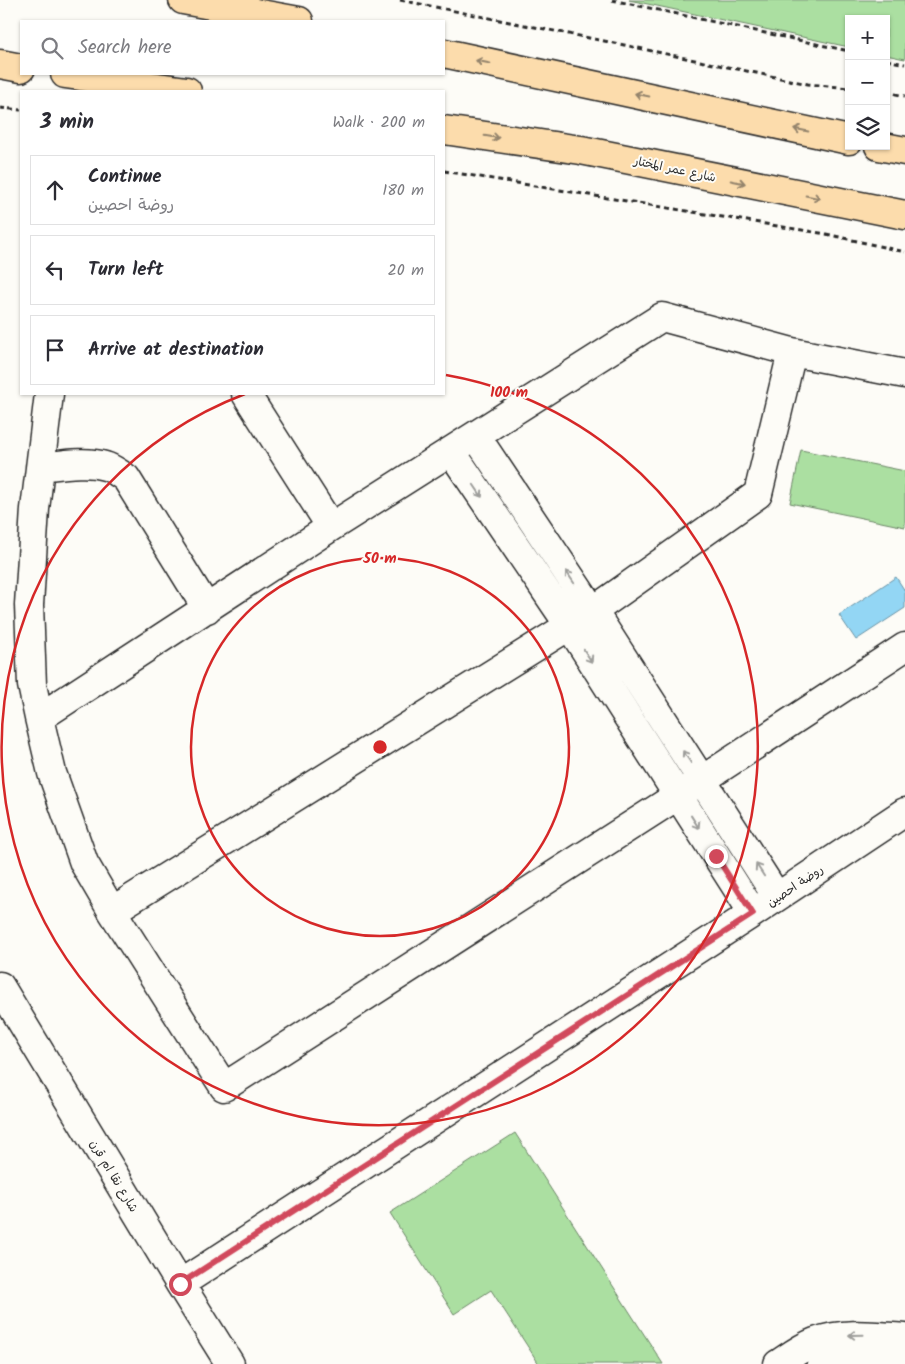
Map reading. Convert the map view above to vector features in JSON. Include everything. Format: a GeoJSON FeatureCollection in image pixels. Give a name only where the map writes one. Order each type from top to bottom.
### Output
{"type":"FeatureCollection","features":[{"type":"Feature","properties":{"kind":"main road"},"geometry":{"type":"LineString","coordinates":[[183,0],[293,20]]}},
{"type":"Feature","properties":{"kind":"main road"},"geometry":{"type":"LineString","coordinates":[[445,54],[845,139]]}},
{"type":"Feature","properties":{"kind":"main road"},"geometry":{"type":"LineString","coordinates":[[72,75],[180,90]]}},
{"type":"Feature","properties":{"kind":"main road","name":"شارع عمر المختار"},"geometry":{"type":"LineString","coordinates":[[445,130],[581,150],[905,215]]}},
{"type":"Feature","properties":{"kind":"main road"},"geometry":{"type":"LineString","coordinates":[[890,149],[905,152]]}},
{"type":"Feature","properties":{"kind":"street"},"geometry":{"type":"LineString","coordinates":[[40,718],[331,527],[662,317],[792,352],[905,374]]}},
{"type":"Feature","properties":{"kind":"street"},"geometry":{"type":"LineString","coordinates":[[112,912],[593,611],[758,494],[792,352]]}},
{"type":"Feature","properties":{"kind":"street"},"geometry":{"type":"LineString","coordinates":[[49,395],[35,510],[29,605],[32,684],[52,773],[84,863],[112,912],[224,1087],[678,796],[905,647]]}},
{"type":"Feature","properties":{"kind":"street"},"geometry":{"type":"LineString","coordinates":[[247,395],[331,527]]}},
{"type":"Feature","properties":{"kind":"street"},"geometry":{"type":"LineString","coordinates":[[476,436],[593,611],[777,897]]}},
{"type":"Feature","properties":{"kind":"street"},"geometry":{"type":"LineString","coordinates":[[451,451],[569,626],[753,914]]}},
{"type":"Feature","properties":{"kind":"street"},"geometry":{"type":"LineString","coordinates":[[40,467],[80,464],[104,465],[126,478],[207,609]]}},
{"type":"Feature","properties":{"kind":"street","name":"روضة احصين"},"geometry":{"type":"LineString","coordinates":[[180,1284],[753,914],[905,812]]}},
{"type":"Feature","properties":{"kind":"street","name":"شارع نقا ام قرن"},"geometry":{"type":"LineString","coordinates":[[0,986],[230,1364]]}},
{"type":"Feature","properties":{"kind":"street"},"geometry":{"type":"LineString","coordinates":[[778,1364],[815,1342],[830,1338],[845,1335],[864,1335],[905,1338]]}},
{"type":"Feature","properties":{"kind":"street"},"geometry":{"type":"LineString","coordinates":[[821,1364],[872,1358],[905,1362]]}},
{"type":"Feature","properties":{"kind":"path"},"geometry":{"type":"LineString","coordinates":[[400,0],[808,84],[845,88]]}},
{"type":"Feature","properties":{"kind":"path"},"geometry":{"type":"LineString","coordinates":[[612,0],[845,50]]}},
{"type":"Feature","properties":{"kind":"path"},"geometry":{"type":"LineString","coordinates":[[890,61],[905,64]]}},
{"type":"Feature","properties":{"kind":"path"},"geometry":{"type":"LineString","coordinates":[[890,93],[905,96]]}},
{"type":"Feature","properties":{"kind":"path"},"geometry":{"type":"LineString","coordinates":[[0,108],[20,110]]}},
{"type":"Feature","properties":{"kind":"path"},"geometry":{"type":"LineString","coordinates":[[445,171],[826,234],[905,252]]}},
{"type":"Feature","properties":{"kind":"green space"},"geometry":{"type":"Polygon","coordinates":[[[629,0],[905,0],[905,59],[890,56],[890,15],[845,15],[845,46],[629,0]]]}},
{"type":"Feature","properties":{"kind":"green space"},"geometry":{"type":"Polygon","coordinates":[[[801,450],[905,471],[905,527],[790,503],[801,450]]]}},
{"type":"Feature","properties":{"kind":"green space"},"geometry":{"type":"Polygon","coordinates":[[[515,1133],[663,1364],[539,1364],[491,1290],[454,1314],[390,1213],[515,1133]]]}},
{"type":"Feature","properties":{"kind":"water"},"geometry":{"type":"Polygon","coordinates":[[[896,577],[905,591],[905,608],[856,640],[839,615],[896,577]]]}},
{"type":"Feature","properties":{"kind":"route"},"geometry":{"type":"LineString","coordinates":[[180,1284],[753,914],[716,856]]}}]}
